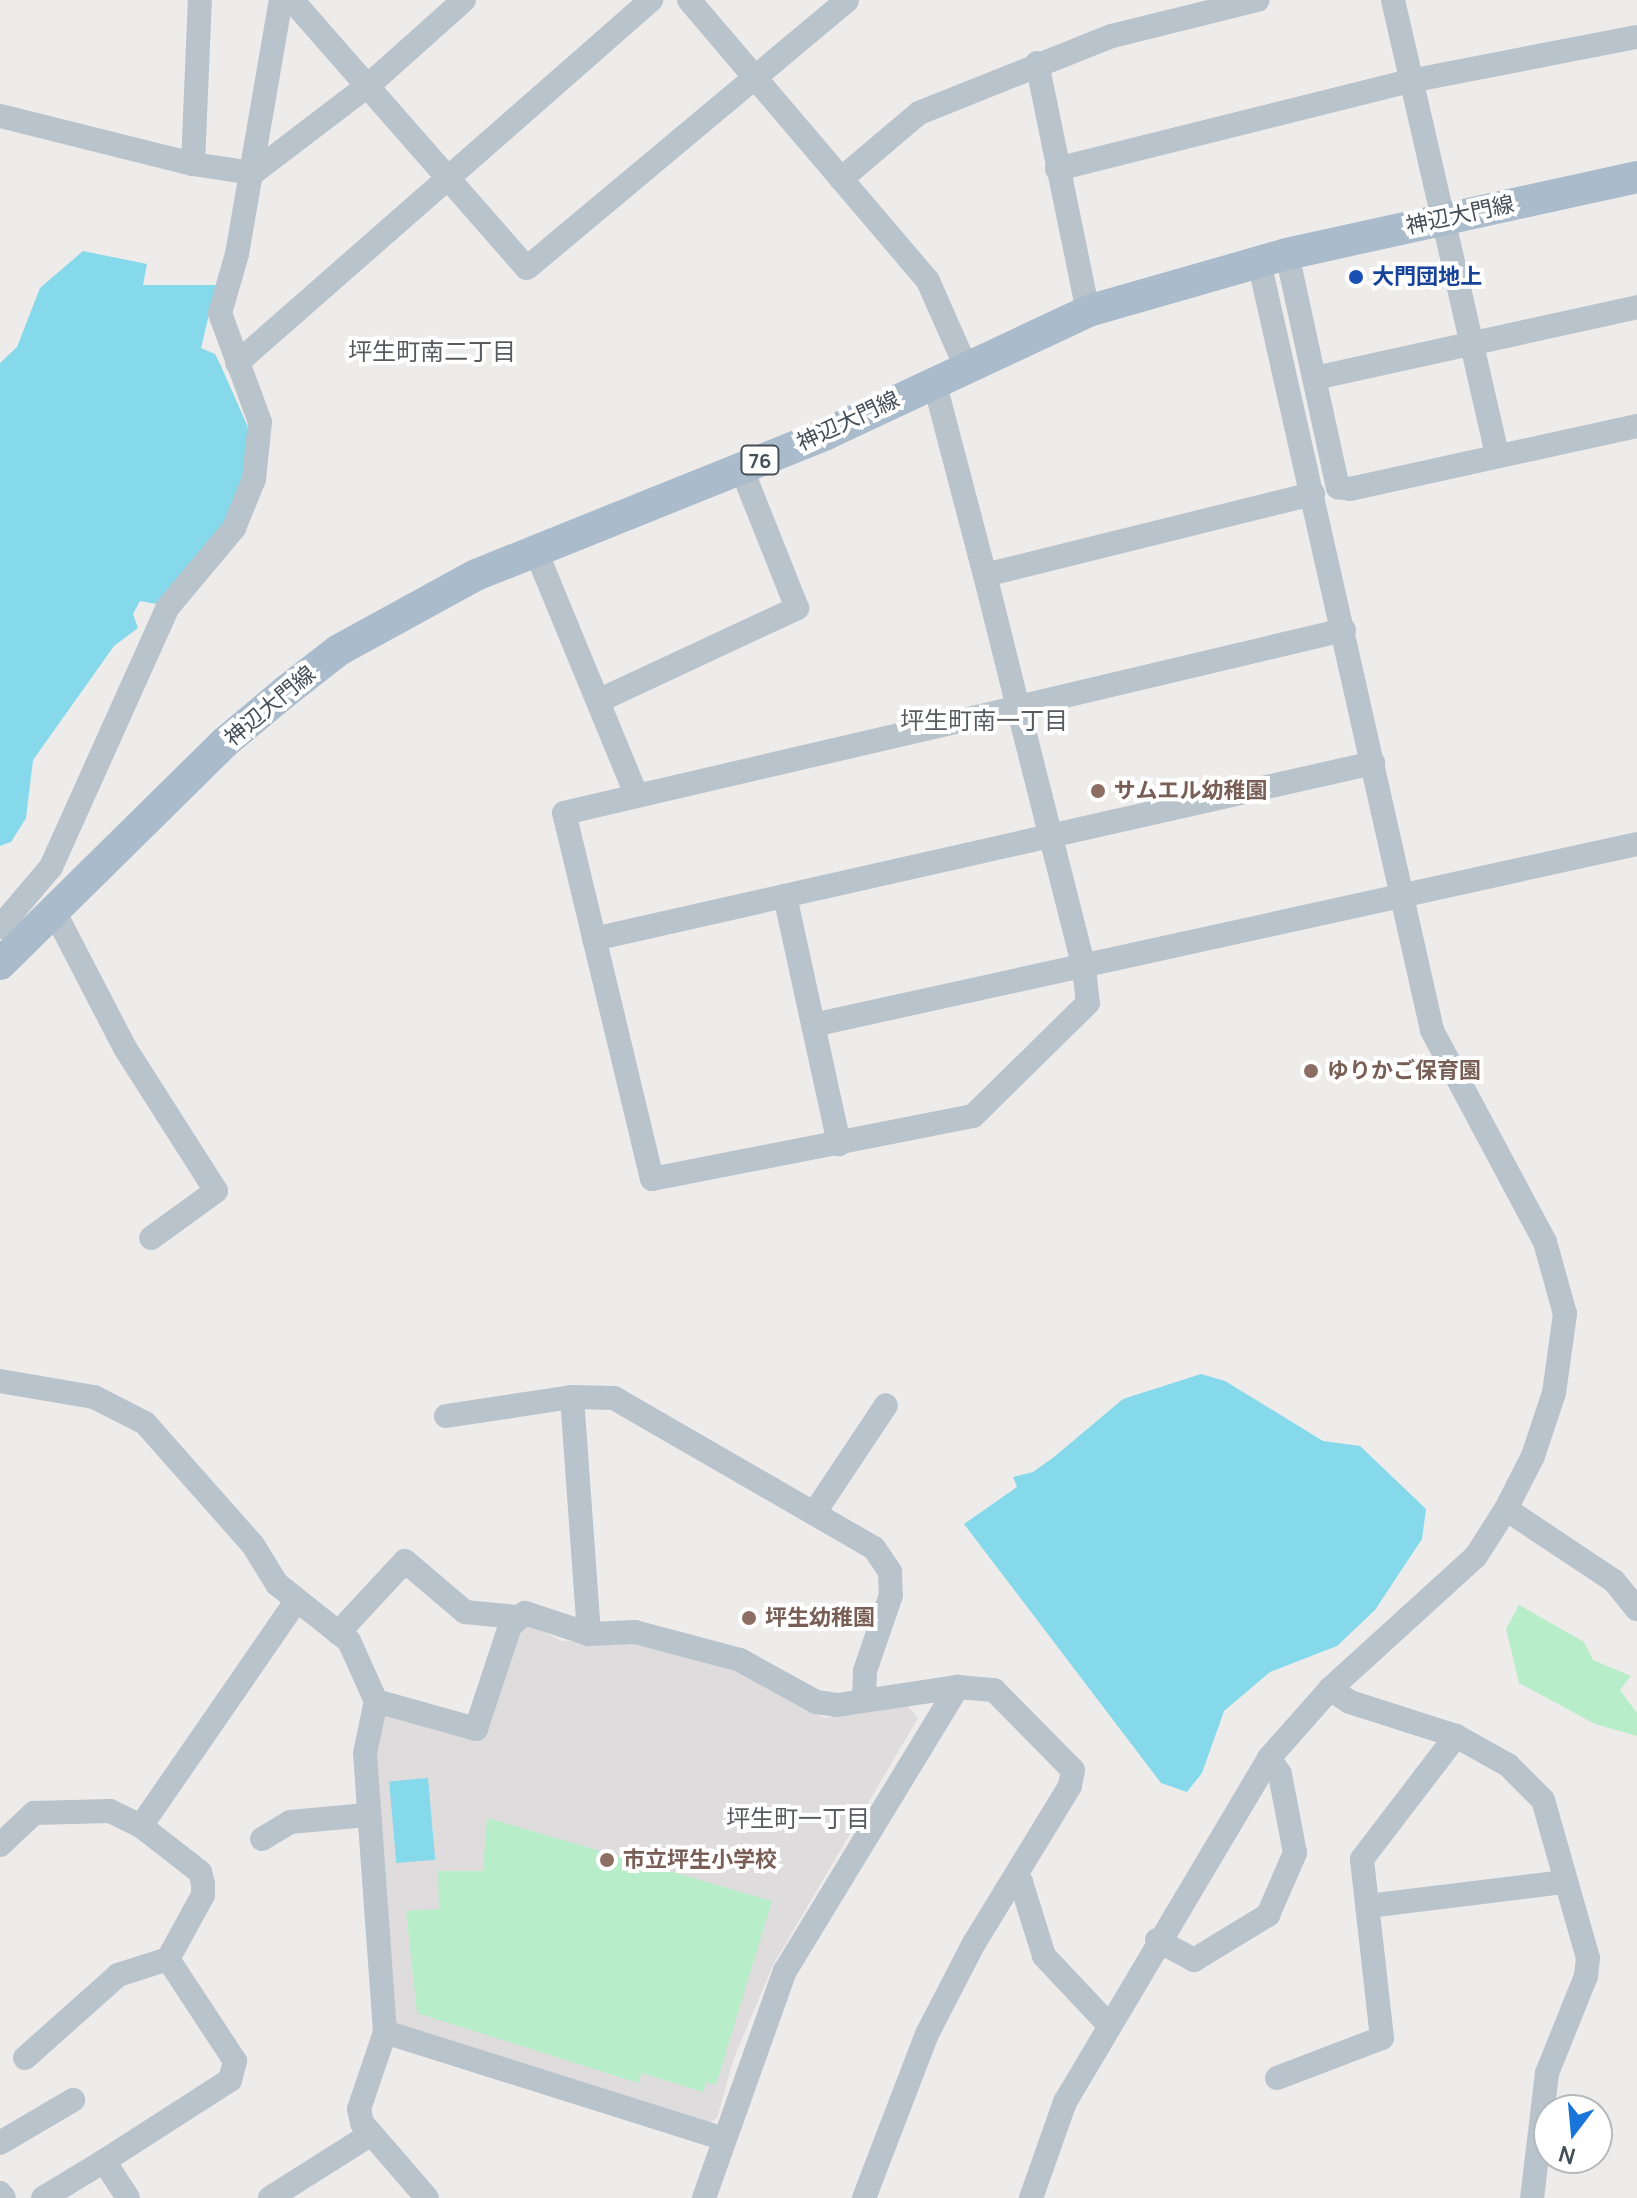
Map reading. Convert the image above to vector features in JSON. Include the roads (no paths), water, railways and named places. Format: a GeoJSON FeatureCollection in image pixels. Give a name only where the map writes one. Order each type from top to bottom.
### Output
{"type":"FeatureCollection","features":[{"type":"Feature","properties":{"kind":"main road","name":"神辺大門線"},"geometry":{"type":"LineString","coordinates":[[1,961],[224,743],[339,650],[476,575],[826,434],[1088,311],[1273,258],[1637,177]]}},
{"type":"Feature","properties":{"kind":"street"},"geometry":{"type":"LineString","coordinates":[[193,164],[200,0]]}},
{"type":"Feature","properties":{"kind":"street"},"geometry":{"type":"LineString","coordinates":[[0,927],[51,867],[168,607],[234,528],[254,479],[260,422],[220,313],[253,173],[281,0]]}},
{"type":"Feature","properties":{"kind":"street"},"geometry":{"type":"LineString","coordinates":[[292,0],[370,84],[527,268],[847,0]]}},
{"type":"Feature","properties":{"kind":"street"},"geometry":{"type":"LineString","coordinates":[[0,116],[193,164],[253,173],[370,84],[464,0]]}},
{"type":"Feature","properties":{"kind":"street"},"geometry":{"type":"LineString","coordinates":[[237,363],[651,0]]}},
{"type":"Feature","properties":{"kind":"street"},"geometry":{"type":"LineString","coordinates":[[689,0],[928,281],[966,367]]}},
{"type":"Feature","properties":{"kind":"street"},"geometry":{"type":"LineString","coordinates":[[841,179],[919,113],[1037,63],[1112,36],[1258,0]]}},
{"type":"Feature","properties":{"kind":"street"},"geometry":{"type":"LineString","coordinates":[[1393,0],[1475,343],[1497,455]]}},
{"type":"Feature","properties":{"kind":"street"},"geometry":{"type":"LineString","coordinates":[[1057,169],[1410,81],[1637,37]]}},
{"type":"Feature","properties":{"kind":"street"},"geometry":{"type":"LineString","coordinates":[[1037,63],[1088,311]]}},
{"type":"Feature","properties":{"kind":"street"},"geometry":{"type":"LineString","coordinates":[[1273,258],[1315,378],[1338,487],[1350,489],[1637,426]]}},
{"type":"Feature","properties":{"kind":"street"},"geometry":{"type":"LineString","coordinates":[[1031,2198],[1065,2102],[1157,1940],[1269,1758],[1330,1689],[1476,1556],[1506,1509],[1533,1456],[1554,1393],[1565,1314],[1545,1242],[1432,1030],[1313,494],[1273,258]]}},
{"type":"Feature","properties":{"kind":"street"},"geometry":{"type":"LineString","coordinates":[[1315,378],[1637,307]]}},
{"type":"Feature","properties":{"kind":"street"},"geometry":{"type":"LineString","coordinates":[[934,381],[985,575],[1018,707],[1051,838],[1084,967],[1088,1003],[1075,1021],[973,1116],[652,1179],[564,813],[1018,707],[1344,630]]}},
{"type":"Feature","properties":{"kind":"street"},"geometry":{"type":"LineString","coordinates":[[598,701],[797,608],[741,467]]}},
{"type":"Feature","properties":{"kind":"street"},"geometry":{"type":"LineString","coordinates":[[985,575],[1313,494]]}},
{"type":"Feature","properties":{"kind":"street"},"geometry":{"type":"LineString","coordinates":[[535,549],[637,796]]}},
{"type":"Feature","properties":{"kind":"street"},"geometry":{"type":"LineString","coordinates":[[594,939],[1373,763]]}},
{"type":"Feature","properties":{"kind":"street"},"geometry":{"type":"LineString","coordinates":[[813,1025],[1637,844]]}},
{"type":"Feature","properties":{"kind":"street"},"geometry":{"type":"LineString","coordinates":[[785,896],[839,1144]]}},
{"type":"Feature","properties":{"kind":"street"},"geometry":{"type":"LineString","coordinates":[[54,911],[125,1048],[216,1191],[151,1238]]}},
{"type":"Feature","properties":{"kind":"street"},"geometry":{"type":"LineString","coordinates":[[0,1381],[94,1397],[145,1423],[296,1601],[349,1641],[376,1701],[365,1753],[367,1815],[385,2032],[359,2109],[368,2136],[427,2198]]}},
{"type":"Feature","properties":{"kind":"street"},"geometry":{"type":"LineString","coordinates":[[572,1397],[589,1634]]}},
{"type":"Feature","properties":{"kind":"street"},"geometry":{"type":"LineString","coordinates":[[446,1416],[572,1397],[614,1398],[874,1548],[890,1572],[891,1595],[865,1671],[864,1697]]}},
{"type":"Feature","properties":{"kind":"street"},"geometry":{"type":"LineString","coordinates":[[815,1512],[886,1405]]}},
{"type":"Feature","properties":{"kind":"street"},"geometry":{"type":"LineString","coordinates":[[1506,1509],[1614,1581],[1637,1609]]}},
{"type":"Feature","properties":{"kind":"street"},"geometry":{"type":"LineString","coordinates":[[338,1633],[405,1561],[465,1612],[516,1617],[525,1613],[589,1634],[635,1632],[740,1660],[816,1702],[837,1705],[864,1697],[958,1687],[994,1690],[1073,1770],[1070,1786],[974,1943],[927,2034],[864,2198]]}},
{"type":"Feature","properties":{"kind":"street"},"geometry":{"type":"LineString","coordinates":[[141,1826],[296,1601]]}},
{"type":"Feature","properties":{"kind":"street"},"geometry":{"type":"LineString","coordinates":[[376,1701],[476,1729],[516,1617]]}},
{"type":"Feature","properties":{"kind":"street"},"geometry":{"type":"LineString","coordinates":[[704,2198],[722,2138],[785,1971],[958,1687]]}},
{"type":"Feature","properties":{"kind":"street"},"geometry":{"type":"LineString","coordinates":[[1330,1689],[1350,1702],[1456,1736],[1508,1765],[1543,1800],[1563,1882],[1588,1958],[1586,1976],[1547,2073],[1532,2198]]}},
{"type":"Feature","properties":{"kind":"street"},"geometry":{"type":"LineString","coordinates":[[1277,2078],[1382,2038],[1362,1859],[1456,1736]]}},
{"type":"Feature","properties":{"kind":"street"},"geometry":{"type":"LineString","coordinates":[[1157,1940],[1194,1960],[1268,1915],[1295,1853],[1283,1786],[1269,1758]]}},
{"type":"Feature","properties":{"kind":"street"},"geometry":{"type":"LineString","coordinates":[[0,1845],[34,1813],[110,1811],[141,1826],[200,1872],[203,1884],[203,1895],[168,1959],[118,1975],[25,2058]]}},
{"type":"Feature","properties":{"kind":"street"},"geometry":{"type":"LineString","coordinates":[[262,1839],[290,1822],[367,1815]]}},
{"type":"Feature","properties":{"kind":"street"},"geometry":{"type":"LineString","coordinates":[[1015,1879],[1021,1882],[1044,1956],[1108,2024]]}},
{"type":"Feature","properties":{"kind":"street"},"geometry":{"type":"LineString","coordinates":[[1368,1906],[1563,1882]]}},
{"type":"Feature","properties":{"kind":"street"},"geometry":{"type":"LineString","coordinates":[[43,2198],[230,2080],[235,2061],[168,1959]]}},
{"type":"Feature","properties":{"kind":"street"},"geometry":{"type":"LineString","coordinates":[[385,2032],[722,2138]]}},
{"type":"Feature","properties":{"kind":"street"},"geometry":{"type":"LineString","coordinates":[[0,2143],[73,2100]]}},
{"type":"Feature","properties":{"kind":"street"},"geometry":{"type":"LineString","coordinates":[[270,2198],[368,2136]]}},
{"type":"Feature","properties":{"kind":"street"},"geometry":{"type":"LineString","coordinates":[[104,2161],[128,2198]]}},
{"type":"Feature","properties":{"kind":"street"},"geometry":{"type":"LineString","coordinates":[[0,2193],[4,2198]]}},
{"type":"Feature","properties":{"kind":"water"},"geometry":{"type":"Polygon","coordinates":[[[83,251],[147,264],[143,285],[216,285],[201,348],[215,354],[221,366],[247,425],[250,450],[240,494],[223,524],[157,604],[140,601],[133,614],[138,628],[114,646],[33,760],[26,818],[11,842],[0,846],[0,363],[17,347],[40,288],[83,251]]]}},
{"type":"Feature","properties":{"kind":"water"},"geometry":{"type":"Polygon","coordinates":[[[1201,1374],[1225,1381],[1323,1441],[1360,1446],[1426,1509],[1422,1539],[1375,1610],[1337,1646],[1270,1672],[1224,1711],[1202,1773],[1187,1792],[1161,1783],[964,1524],[1017,1487],[1013,1477],[1033,1472],[1123,1399],[1201,1374]]]}},
{"type":"Feature","properties":{"kind":"water"},"geometry":{"type":"Polygon","coordinates":[[[428,1778],[435,1860],[396,1863],[389,1781],[428,1778]]]}},
{"type":"Feature","properties":{"kind":"place","name":"大門団地上"},"geometry":{"type":"Point","coordinates":[1356,277]}},
{"type":"Feature","properties":{"kind":"place","name":"サムエル幼稚園"},"geometry":{"type":"Point","coordinates":[1098,791]}},
{"type":"Feature","properties":{"kind":"place","name":"ゆりかご保育園"},"geometry":{"type":"Point","coordinates":[1311,1071]}},
{"type":"Feature","properties":{"kind":"place","name":"坪生幼稚園"},"geometry":{"type":"Point","coordinates":[749,1618]}},
{"type":"Feature","properties":{"kind":"place","name":"市立坪生小学校"},"geometry":{"type":"Point","coordinates":[607,1860]}},
{"type":"Feature","properties":{"kind":"district","name":"坪生町南二丁目"},"geometry":{"type":"Point","coordinates":[432,351]}},
{"type":"Feature","properties":{"kind":"district","name":"坪生町南一丁目"},"geometry":{"type":"Point","coordinates":[984,720]}},
{"type":"Feature","properties":{"kind":"district","name":"坪生町一丁目"},"geometry":{"type":"Point","coordinates":[798,1818]}}]}
